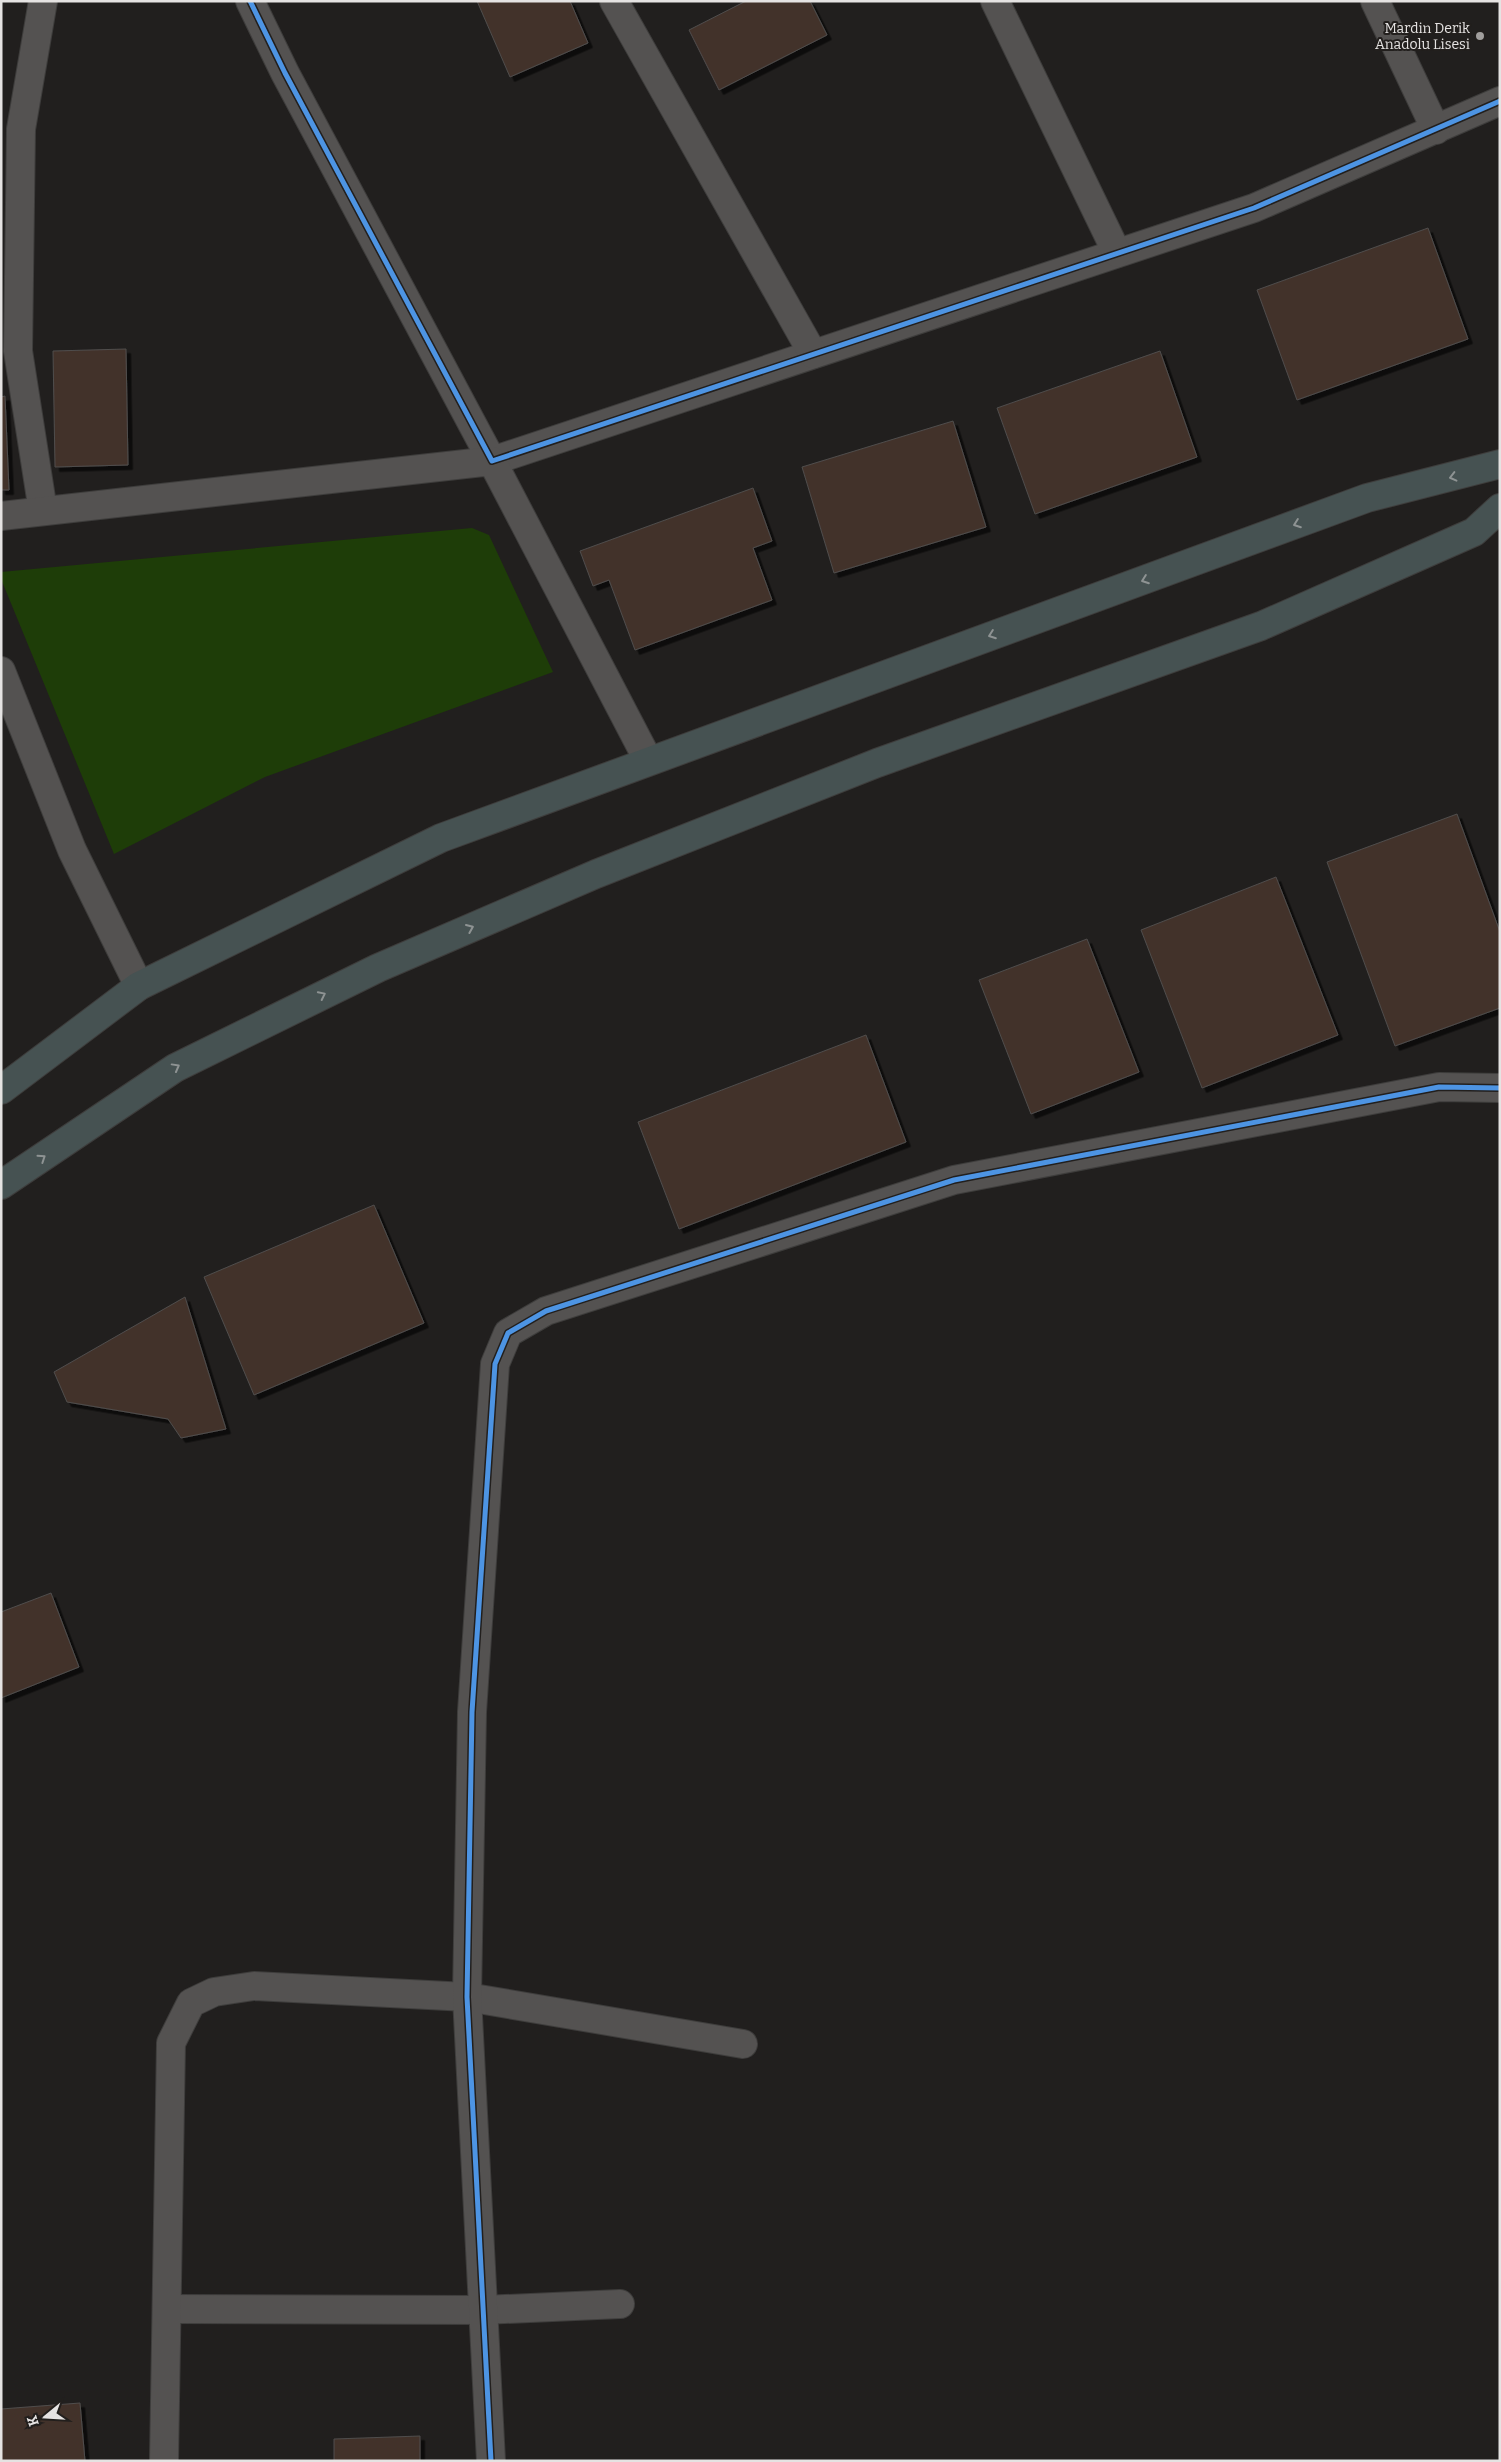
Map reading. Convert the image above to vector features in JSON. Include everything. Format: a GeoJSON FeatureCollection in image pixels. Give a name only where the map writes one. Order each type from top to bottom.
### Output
{"type":"FeatureCollection","features":[{"type":"Feature","properties":{"kind":"main road"},"geometry":{"type":"LineString","coordinates":[[1,1090],[139,986],[442,838],[648,760],[1367,498],[1500,464]]}},
{"type":"Feature","properties":{"kind":"main road"},"geometry":{"type":"LineString","coordinates":[[1,1185],[175,1068],[378,968],[596,874],[877,763],[1261,626],[1474,532],[1500,508]]}},
{"type":"Feature","properties":{"kind":"street"},"geometry":{"type":"LineString","coordinates":[[43,1],[22,129],[18,350],[43,511]]}},
{"type":"Feature","properties":{"kind":"street"},"geometry":{"type":"LineString","coordinates":[[250,1],[285,73],[492,461],[648,760]]}},
{"type":"Feature","properties":{"kind":"street"},"geometry":{"type":"LineString","coordinates":[[614,1],[814,354]]}},
{"type":"Feature","properties":{"kind":"street"},"geometry":{"type":"LineString","coordinates":[[994,1],[1117,254]]}},
{"type":"Feature","properties":{"kind":"street"},"geometry":{"type":"LineString","coordinates":[[1375,1],[1436,130]]}},
{"type":"Feature","properties":{"kind":"street"},"geometry":{"type":"LineString","coordinates":[[1,516],[492,461],[1254,208],[1436,130],[1500,100]]}},
{"type":"Feature","properties":{"kind":"street"},"geometry":{"type":"LineString","coordinates":[[1,671],[72,850],[139,986]]}},
{"type":"Feature","properties":{"kind":"street"},"geometry":{"type":"LineString","coordinates":[[491,2461],[467,1997],[472,1712],[495,1364],[508,1333],[546,1311],[954,1180],[1439,1087],[1500,1088]]}},
{"type":"Feature","properties":{"kind":"street"},"geometry":{"type":"LineString","coordinates":[[164,2461],[172,2043],[191,2003],[214,1992],[254,1986],[467,1997],[743,2044]]}},
{"type":"Feature","properties":{"kind":"street"},"geometry":{"type":"LineString","coordinates":[[166,2309],[483,2310],[620,2304]]}},
{"type":"Feature","properties":{"kind":"green space"},"geometry":{"type":"Polygon","coordinates":[[[472,528],[489,535],[553,672],[265,777],[114,854],[1,579],[1,572],[472,528]]]}},
{"type":"Feature","properties":{"kind":"building"},"geometry":{"type":"Polygon","coordinates":[[[477,1],[570,1],[588,43],[510,77],[477,1]]]}},
{"type":"Feature","properties":{"kind":"building"},"geometry":{"type":"Polygon","coordinates":[[[746,1],[810,1],[827,35],[719,90],[689,30],[746,1]]]}},
{"type":"Feature","properties":{"kind":"building"},"geometry":{"type":"Polygon","coordinates":[[[1428,228],[1468,339],[1297,400],[1257,290],[1428,228]]]}},
{"type":"Feature","properties":{"kind":"building"},"geometry":{"type":"Polygon","coordinates":[[[126,349],[128,465],[55,467],[53,351],[126,349]]]}},
{"type":"Feature","properties":{"kind":"building"},"geometry":{"type":"Polygon","coordinates":[[[1160,351],[1197,457],[1035,514],[997,408],[1160,351]]]}},
{"type":"Feature","properties":{"kind":"building"},"geometry":{"type":"Polygon","coordinates":[[[5,396],[9,490],[1,490],[1,397],[5,396]]]}},
{"type":"Feature","properties":{"kind":"building"},"geometry":{"type":"Polygon","coordinates":[[[953,421],[986,527],[834,573],[802,467],[953,421]]]}},
{"type":"Feature","properties":{"kind":"building"},"geometry":{"type":"Polygon","coordinates":[[[753,488],[772,541],[753,548],[772,600],[635,650],[609,580],[593,586],[580,551],[753,488]]]}},
{"type":"Feature","properties":{"kind":"building"},"geometry":{"type":"Polygon","coordinates":[[[1457,814],[1500,932],[1500,1008],[1395,1046],[1327,862],[1457,814]]]}},
{"type":"Feature","properties":{"kind":"building"},"geometry":{"type":"Polygon","coordinates":[[[1276,877],[1338,1035],[1202,1088],[1141,930],[1276,877]]]}},
{"type":"Feature","properties":{"kind":"building"},"geometry":{"type":"Polygon","coordinates":[[[1087,939],[1139,1072],[1031,1114],[979,980],[1087,939]]]}},
{"type":"Feature","properties":{"kind":"building"},"geometry":{"type":"Polygon","coordinates":[[[866,1035],[906,1142],[679,1229],[638,1122],[866,1035]]]}},
{"type":"Feature","properties":{"kind":"building"},"geometry":{"type":"Polygon","coordinates":[[[374,1205],[424,1323],[254,1395],[204,1277],[374,1205]]]}},
{"type":"Feature","properties":{"kind":"building"},"geometry":{"type":"Polygon","coordinates":[[[185,1297],[226,1429],[181,1438],[168,1419],[67,1402],[54,1372],[185,1297]]]}},
{"type":"Feature","properties":{"kind":"building"},"geometry":{"type":"Polygon","coordinates":[[[51,1593],[79,1667],[1,1698],[1,1612],[51,1593]]]}},
{"type":"Feature","properties":{"kind":"building"},"geometry":{"type":"Polygon","coordinates":[[[80,2403],[85,2461],[1,2461],[1,2409],[80,2403]]]}},
{"type":"Feature","properties":{"kind":"building"},"geometry":{"type":"Polygon","coordinates":[[[420,2436],[420,2461],[334,2461],[334,2439],[420,2436]]]}},
{"type":"Feature","properties":{"kind":"cycle path"},"geometry":{"type":"LineString","coordinates":[[250,1],[285,73],[492,461],[1254,208],[1500,101]]}},
{"type":"Feature","properties":{"kind":"cycle path"},"geometry":{"type":"LineString","coordinates":[[491,2461],[467,1997],[472,1712],[495,1364],[508,1333],[546,1311],[954,1180],[1439,1087],[1500,1088]]}},
{"type":"Feature","properties":{"kind":"place","name":"Mardin Derik Anadolu Lisesi"},"geometry":{"type":"Point","coordinates":[1480,36]}}]}
